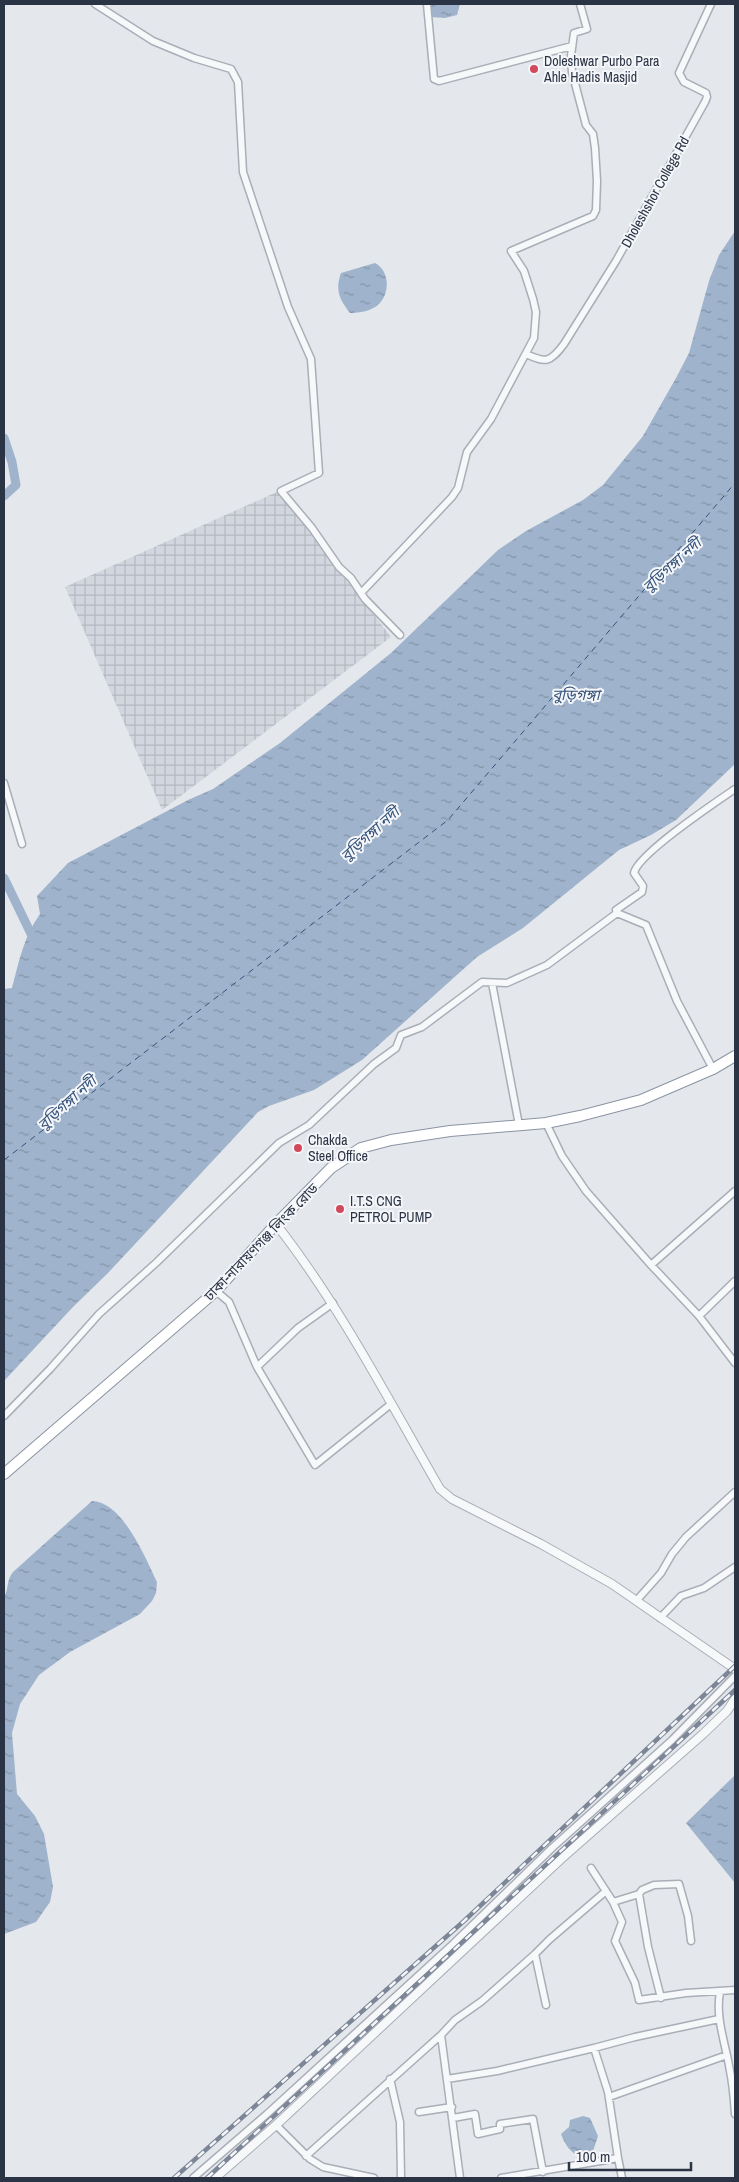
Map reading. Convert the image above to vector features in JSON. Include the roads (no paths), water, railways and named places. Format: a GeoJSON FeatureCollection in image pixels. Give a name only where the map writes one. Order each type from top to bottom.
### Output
{"type":"FeatureCollection","features":[{"type":"Feature","properties":{"kind":"highway","name":"ঢাকা-নারায়ণগঞ্জ লিংক রোড"},"geometry":{"type":"LineString","coordinates":[[4,1474],[216,1292],[276,1224],[331,1168],[361,1148],[391,1140],[450,1130],[546,1123],[641,1100],[713,1069],[735,1056]]}},
{"type":"Feature","properties":{"kind":"street"},"geometry":{"type":"LineString","coordinates":[[95,4],[153,40],[194,58],[231,69],[238,82],[243,172],[288,307],[311,359],[319,473],[281,490],[312,528],[339,567],[352,578],[361,593],[400,635]]}},
{"type":"Feature","properties":{"kind":"street"},"geometry":{"type":"LineString","coordinates":[[427,4],[434,79],[439,82],[572,46]]}},
{"type":"Feature","properties":{"kind":"street"},"geometry":{"type":"LineString","coordinates":[[361,593],[452,497],[458,488],[467,452],[491,419],[534,338],[536,312],[524,271],[511,251],[593,216],[596,210],[597,181],[593,134],[586,125],[572,72],[574,33],[587,29],[580,4]]}},
{"type":"Feature","properties":{"kind":"street","name":"Dholeshshor College Rd"},"geometry":{"type":"LineString","coordinates":[[526,354],[543,361],[548,360],[564,344],[616,261],[705,102],[706,93],[684,82],[679,73],[711,4]]}},
{"type":"Feature","properties":{"kind":"street"},"geometry":{"type":"LineString","coordinates":[[4,783],[22,844]]}},
{"type":"Feature","properties":{"kind":"street"},"geometry":{"type":"LineString","coordinates":[[4,1416],[99,1314],[164,1256],[279,1143],[309,1125],[374,1064],[396,1048],[401,1035],[422,1027],[482,982],[507,983],[547,965],[617,913],[616,910],[642,892],[643,886],[634,874],[636,866],[668,838],[735,789]]}},
{"type":"Feature","properties":{"kind":"street"},"geometry":{"type":"LineString","coordinates":[[617,913],[646,925],[677,1001],[713,1069]]}},
{"type":"Feature","properties":{"kind":"street"},"geometry":{"type":"LineString","coordinates":[[492,983],[519,1125]]}},
{"type":"Feature","properties":{"kind":"street"},"geometry":{"type":"LineString","coordinates":[[546,1123],[562,1156],[586,1191],[698,1316],[735,1363]]}},
{"type":"Feature","properties":{"kind":"street"},"geometry":{"type":"LineString","coordinates":[[651,1265],[735,1191]]}},
{"type":"Feature","properties":{"kind":"street"},"geometry":{"type":"LineString","coordinates":[[276,1224],[303,1258],[333,1303],[440,1489],[452,1499],[541,1544],[637,1600],[735,1669]]}},
{"type":"Feature","properties":{"kind":"street"},"geometry":{"type":"LineString","coordinates":[[698,1316],[735,1281]]}},
{"type":"Feature","properties":{"kind":"street"},"geometry":{"type":"LineString","coordinates":[[216,1292],[229,1302],[257,1367],[315,1465],[391,1404]]}},
{"type":"Feature","properties":{"kind":"street"},"geometry":{"type":"LineString","coordinates":[[257,1367],[298,1328],[333,1303]]}},
{"type":"Feature","properties":{"kind":"street"},"geometry":{"type":"LineString","coordinates":[[637,1600],[661,1573],[672,1554],[686,1537],[735,1492]]}},
{"type":"Feature","properties":{"kind":"street"},"geometry":{"type":"LineString","coordinates":[[660,1618],[681,1596],[704,1588],[735,1568]]}},
{"type":"Feature","properties":{"kind":"street"},"geometry":{"type":"LineString","coordinates":[[193,2178],[267,2114],[454,1944],[552,1848],[672,1740],[735,1676]]}},
{"type":"Feature","properties":{"kind":"street"},"geometry":{"type":"LineString","coordinates":[[215,2178],[276,2125],[561,1859],[703,1734],[727,1711],[735,1699]]}},
{"type":"Feature","properties":{"kind":"street"},"geometry":{"type":"LineString","coordinates":[[591,1868],[613,1902],[622,1922],[615,1941],[635,1983],[638,1999],[661,1998],[686,1993],[735,1990]]}},
{"type":"Feature","properties":{"kind":"street"},"geometry":{"type":"LineString","coordinates":[[613,1902],[639,1894],[642,1890],[654,1885],[679,1884],[688,1916],[691,1941]]}},
{"type":"Feature","properties":{"kind":"street"},"geometry":{"type":"LineString","coordinates":[[306,2156],[441,2035],[455,2020],[482,2001],[606,1891]]}},
{"type":"Feature","properties":{"kind":"street"},"geometry":{"type":"LineString","coordinates":[[639,1894],[648,1947],[661,1998]]}},
{"type":"Feature","properties":{"kind":"street"},"geometry":{"type":"LineString","coordinates":[[535,1954],[546,2005]]}},
{"type":"Feature","properties":{"kind":"street"},"geometry":{"type":"LineString","coordinates":[[720,1992],[719,2020],[733,2079],[735,2114]]}},
{"type":"Feature","properties":{"kind":"street"},"geometry":{"type":"LineString","coordinates":[[447,2079],[496,2071],[594,2048],[635,2036],[719,2020]]}},
{"type":"Feature","properties":{"kind":"street"},"geometry":{"type":"LineString","coordinates":[[441,2035],[460,2178]]}},
{"type":"Feature","properties":{"kind":"street"},"geometry":{"type":"LineString","coordinates":[[594,2048],[609,2097],[622,2178]]}},
{"type":"Feature","properties":{"kind":"street"},"geometry":{"type":"LineString","coordinates":[[609,2097],[727,2055]]}},
{"type":"Feature","properties":{"kind":"street"},"geometry":{"type":"LineString","coordinates":[[390,2079],[400,2122],[401,2178]]}},
{"type":"Feature","properties":{"kind":"street"},"geometry":{"type":"LineString","coordinates":[[419,2112],[452,2107]]}},
{"type":"Feature","properties":{"kind":"street"},"geometry":{"type":"LineString","coordinates":[[453,2118],[475,2114],[478,2134],[500,2129],[500,2124],[533,2119],[543,2172]]}},
{"type":"Feature","properties":{"kind":"street"},"geometry":{"type":"LineString","coordinates":[[276,2125],[306,2156],[323,2167],[374,2178]]}},
{"type":"Feature","properties":{"kind":"street"},"geometry":{"type":"LineString","coordinates":[[501,2178],[618,2158]]}},
{"type":"Feature","properties":{"kind":"water"},"geometry":{"type":"Polygon","coordinates":[[[431,4],[460,4],[457,15],[445,18],[431,17],[431,4]]]}},
{"type":"Feature","properties":{"kind":"water","name":"বুড়িগঙ্গা"},"geometry":{"type":"Polygon","coordinates":[[[735,231],[735,764],[676,820],[651,835],[619,850],[523,928],[477,957],[362,1060],[314,1090],[269,1106],[258,1112],[4,1381],[4,989],[12,988],[26,940],[40,914],[37,896],[68,863],[188,800],[213,789],[280,743],[391,653],[498,550],[526,531],[583,500],[603,485],[643,436],[689,353],[709,281],[719,255],[735,231]]]}},
{"type":"Feature","properties":{"kind":"water"},"geometry":{"type":"Polygon","coordinates":[[[375,263],[384,271],[386,277],[387,288],[383,299],[369,310],[350,313],[339,294],[338,284],[341,273],[375,263]]]}},
{"type":"Feature","properties":{"kind":"water"},"geometry":{"type":"Polygon","coordinates":[[[92,1501],[103,1504],[113,1510],[132,1533],[157,1582],[156,1593],[152,1601],[140,1614],[70,1652],[39,1675],[20,1704],[12,1733],[17,1794],[35,1816],[44,1834],[53,1887],[50,1902],[36,1922],[4,1934],[4,1597],[13,1572],[92,1501]]]}},
{"type":"Feature","properties":{"kind":"water"},"geometry":{"type":"Polygon","coordinates":[[[735,1775],[735,1883],[686,1823],[735,1775]]]}},
{"type":"Feature","properties":{"kind":"water"},"geometry":{"type":"Polygon","coordinates":[[[583,2116],[590,2118],[598,2136],[593,2151],[582,2157],[575,2154],[569,2148],[561,2134],[569,2127],[570,2120],[583,2116]]]}},
{"type":"Feature","properties":{"kind":"waterway"},"geometry":{"type":"LineString","coordinates":[[4,438],[12,462],[16,485],[4,496]]}},
{"type":"Feature","properties":{"kind":"waterway"},"geometry":{"type":"LineString","coordinates":[[4,878],[35,942]]}},
{"type":"Feature","properties":{"kind":"railway"},"geometry":{"type":"LineString","coordinates":[[174,2178],[464,1921],[735,1666]]}},
{"type":"Feature","properties":{"kind":"railway"},"geometry":{"type":"LineString","coordinates":[[207,2178],[735,1690]]}},
{"type":"Feature","properties":{"kind":"place","name":"Doleshwar Purbo Para Ahle Hadis Masjid"},"geometry":{"type":"Point","coordinates":[534,69]}},
{"type":"Feature","properties":{"kind":"place","name":"Chakda Steel Office"},"geometry":{"type":"Point","coordinates":[298,1148]}},
{"type":"Feature","properties":{"kind":"place","name":"I.T.S CNG PETROL PUMP"},"geometry":{"type":"Point","coordinates":[340,1209]}},
{"type":"Feature","properties":{"kind":"water label","name":"বুড়িগঙ্গা নদী"},"geometry":{"type":"Point","coordinates":[672,565]}},
{"type":"Feature","properties":{"kind":"water label","name":"বুড়িগঙ্গা নদী"},"geometry":{"type":"Point","coordinates":[370,834]}},
{"type":"Feature","properties":{"kind":"water label","name":"বুড়িগঙ্গা নদী"},"geometry":{"type":"Point","coordinates":[67,1103]}}]}
